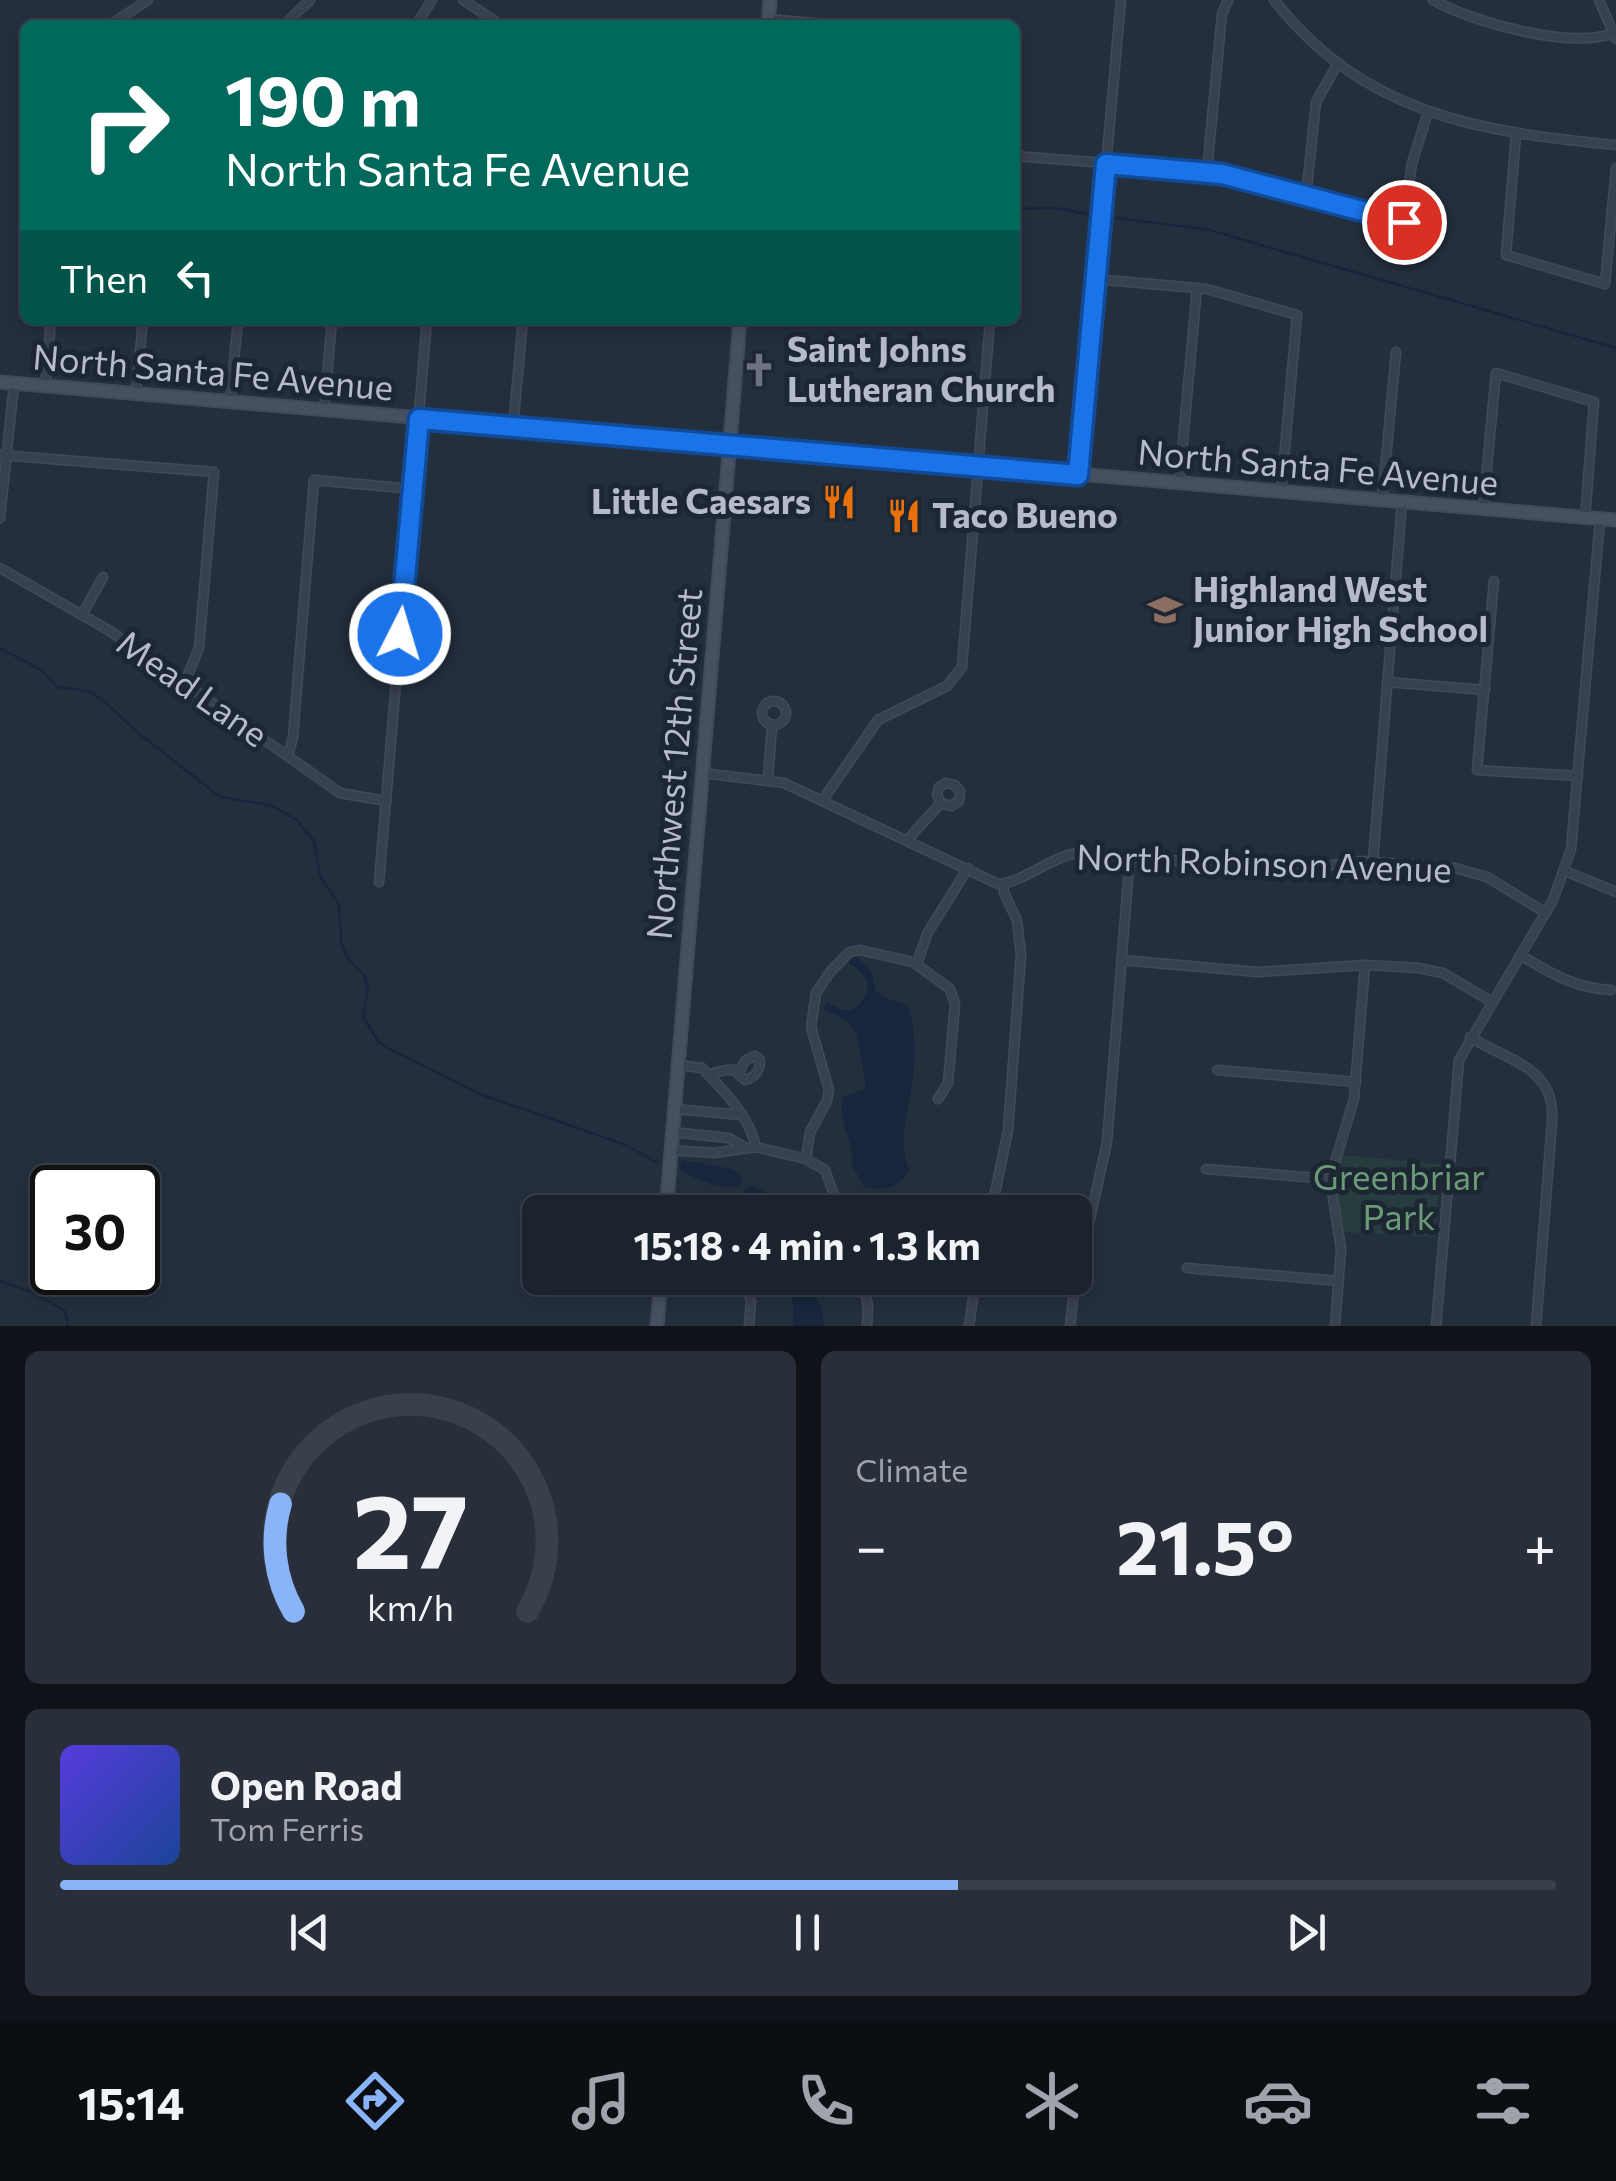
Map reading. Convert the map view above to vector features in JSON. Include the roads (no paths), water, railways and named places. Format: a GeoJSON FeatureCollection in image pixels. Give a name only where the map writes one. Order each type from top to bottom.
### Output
{"type":"FeatureCollection","features":[{"type":"Feature","properties":{"kind":"main road","name":"Northwest 12th Street"},"geometry":{"type":"LineString","coordinates":[[667,1195],[740,325]]}},
{"type":"Feature","properties":{"kind":"main road","name":"North Santa Fe Avenue"},"geometry":{"type":"LineString","coordinates":[[5,383],[1616,520]]}},
{"type":"Feature","properties":{"kind":"main road"},"geometry":{"type":"LineString","coordinates":[[656,1326],[659,1295]]}},
{"type":"Feature","properties":{"kind":"street"},"geometry":{"type":"LineString","coordinates":[[118,20],[148,0]]}},
{"type":"Feature","properties":{"kind":"street"},"geometry":{"type":"LineString","coordinates":[[289,20],[310,0]]}},
{"type":"Feature","properties":{"kind":"street"},"geometry":{"type":"LineString","coordinates":[[463,0],[494,20]]}},
{"type":"Feature","properties":{"kind":"street"},"geometry":{"type":"LineString","coordinates":[[1078,475],[1122,0]]}},
{"type":"Feature","properties":{"kind":"street"},"geometry":{"type":"LineString","coordinates":[[1207,171],[1222,14],[1228,0]]}},
{"type":"Feature","properties":{"kind":"street"},"geometry":{"type":"LineString","coordinates":[[1274,0],[1298,28],[1338,63],[1384,92],[1428,112],[1516,135],[1616,145]]}},
{"type":"Feature","properties":{"kind":"street"},"geometry":{"type":"LineString","coordinates":[[1433,0],[1469,17],[1504,27],[1590,38],[1614,37],[1600,0]]}},
{"type":"Feature","properties":{"kind":"street"},"geometry":{"type":"LineString","coordinates":[[1306,198],[1316,102],[1338,63]]}},
{"type":"Feature","properties":{"kind":"street"},"geometry":{"type":"LineString","coordinates":[[1020,156],[1207,171],[1404,222],[1412,163],[1428,112]]}},
{"type":"Feature","properties":{"kind":"street"},"geometry":{"type":"LineString","coordinates":[[1516,135],[1506,255],[1605,284],[1616,168]]}},
{"type":"Feature","properties":{"kind":"street"},"geometry":{"type":"LineString","coordinates":[[1096,278],[1197,288],[1296,315],[1281,492]]}},
{"type":"Feature","properties":{"kind":"street"},"geometry":{"type":"LineString","coordinates":[[1179,484],[1197,288]]}},
{"type":"Feature","properties":{"kind":"street"},"geometry":{"type":"LineString","coordinates":[[45,386],[51,325]]}},
{"type":"Feature","properties":{"kind":"street"},"geometry":{"type":"LineString","coordinates":[[136,394],[143,325]]}},
{"type":"Feature","properties":{"kind":"street"},"geometry":{"type":"LineString","coordinates":[[230,402],[238,325]]}},
{"type":"Feature","properties":{"kind":"street"},"geometry":{"type":"LineString","coordinates":[[324,410],[332,325]]}},
{"type":"Feature","properties":{"kind":"street"},"geometry":{"type":"LineString","coordinates":[[379,882],[428,325]]}},
{"type":"Feature","properties":{"kind":"street"},"geometry":{"type":"LineString","coordinates":[[513,427],[522,325]]}},
{"type":"Feature","properties":{"kind":"street"},"geometry":{"type":"LineString","coordinates":[[822,800],[878,720],[947,686],[964,663],[990,325]]}},
{"type":"Feature","properties":{"kind":"street"},"geometry":{"type":"LineString","coordinates":[[1382,501],[1396,352]]}},
{"type":"Feature","properties":{"kind":"street"},"geometry":{"type":"LineString","coordinates":[[1483,509],[1496,373],[1594,402],[1584,518]]}},
{"type":"Feature","properties":{"kind":"street"},"geometry":{"type":"LineString","coordinates":[[0,392],[5,383]]}},
{"type":"Feature","properties":{"kind":"street"},"geometry":{"type":"LineString","coordinates":[[0,518],[5,383]]}},
{"type":"Feature","properties":{"kind":"street"},"geometry":{"type":"LineString","coordinates":[[4,455],[214,472],[199,648],[184,684]]}},
{"type":"Feature","properties":{"kind":"street"},"geometry":{"type":"LineString","coordinates":[[288,757],[293,737],[314,480],[413,489]]}},
{"type":"Feature","properties":{"kind":"street"},"geometry":{"type":"LineString","coordinates":[[1373,861],[1402,502]]}},
{"type":"Feature","properties":{"kind":"street"},"geometry":{"type":"LineString","coordinates":[[1436,1326],[1457,1069],[1470,1037],[1546,912],[1565,871],[1573,838],[1600,519]]}},
{"type":"Feature","properties":{"kind":"street","name":"Mead Lane"},"geometry":{"type":"LineString","coordinates":[[0,568],[82,614],[346,796],[386,801]]}},
{"type":"Feature","properties":{"kind":"street"},"geometry":{"type":"LineString","coordinates":[[82,614],[104,577]]}},
{"type":"Feature","properties":{"kind":"street"},"geometry":{"type":"LineString","coordinates":[[1494,581],[1477,770],[1578,776]]}},
{"type":"Feature","properties":{"kind":"street"},"geometry":{"type":"LineString","coordinates":[[1387,682],[1485,690]]}},
{"type":"Feature","properties":{"kind":"street"},"geometry":{"type":"LineString","coordinates":[[768,780],[772,725]]}},
{"type":"Feature","properties":{"kind":"street"},"geometry":{"type":"LineString","coordinates":[[702,774],[768,780],[822,800],[1004,885],[1020,930],[1021,954],[1008,1131],[995,1195]]}},
{"type":"Feature","properties":{"kind":"street"},"geometry":{"type":"LineString","coordinates":[[908,840],[941,804]]}},
{"type":"Feature","properties":{"kind":"street","name":"North Robinson Avenue"},"geometry":{"type":"LineString","coordinates":[[1004,885],[1058,857],[1076,853],[1297,870],[1373,861],[1469,870],[1546,912]]}},
{"type":"Feature","properties":{"kind":"street"},"geometry":{"type":"LineString","coordinates":[[1070,1326],[1074,1291],[1105,1154],[1130,856]]}},
{"type":"Feature","properties":{"kind":"street"},"geometry":{"type":"LineString","coordinates":[[917,964],[927,934],[968,868]]}},
{"type":"Feature","properties":{"kind":"street"},"geometry":{"type":"LineString","coordinates":[[1565,871],[1616,892]]}},
{"type":"Feature","properties":{"kind":"street"},"geometry":{"type":"LineString","coordinates":[[806,1158],[810,1132],[829,1090],[811,1027],[821,983],[850,952],[860,950],[917,964],[944,982],[954,996],[948,1083],[938,1099]]}},
{"type":"Feature","properties":{"kind":"street"},"geometry":{"type":"LineString","coordinates":[[1520,955],[1562,980],[1611,990]]}},
{"type":"Feature","properties":{"kind":"street"},"geometry":{"type":"LineString","coordinates":[[1122,960],[1258,972],[1365,965],[1438,971],[1492,1002]]}},
{"type":"Feature","properties":{"kind":"street"},"geometry":{"type":"LineString","coordinates":[[1336,1326],[1340,1248],[1330,1179],[1350,1118],[1356,1082],[1365,965]]}},
{"type":"Feature","properties":{"kind":"street"},"geometry":{"type":"LineString","coordinates":[[1470,1037],[1537,1075],[1546,1082],[1553,1101],[1536,1326]]}},
{"type":"Feature","properties":{"kind":"street"},"geometry":{"type":"LineString","coordinates":[[678,1065],[702,1068],[708,1074],[742,1115],[751,1147]]}},
{"type":"Feature","properties":{"kind":"street"},"geometry":{"type":"LineString","coordinates":[[708,1074],[734,1070]]}},
{"type":"Feature","properties":{"kind":"street"},"geometry":{"type":"LineString","coordinates":[[1217,1070],[1356,1082]]}},
{"type":"Feature","properties":{"kind":"street"},"geometry":{"type":"LineString","coordinates":[[674,1108],[742,1115]]}},
{"type":"Feature","properties":{"kind":"street"},"geometry":{"type":"LineString","coordinates":[[672,1132],[729,1138],[751,1147],[806,1158],[826,1170],[834,1195]]}},
{"type":"Feature","properties":{"kind":"street"},"geometry":{"type":"LineString","coordinates":[[671,1150],[714,1153],[751,1147]]}},
{"type":"Feature","properties":{"kind":"street"},"geometry":{"type":"LineString","coordinates":[[1206,1169],[1330,1179]]}},
{"type":"Feature","properties":{"kind":"street"},"geometry":{"type":"LineString","coordinates":[[1187,1268],[1339,1280]]}},
{"type":"Feature","properties":{"kind":"street"},"geometry":{"type":"LineString","coordinates":[[749,1295],[749,1326]]}},
{"type":"Feature","properties":{"kind":"street"},"geometry":{"type":"LineString","coordinates":[[866,1295],[867,1326]]}},
{"type":"Feature","properties":{"kind":"street"},"geometry":{"type":"LineString","coordinates":[[969,1326],[974,1295]]}},
{"type":"Feature","properties":{"kind":"water"},"geometry":{"type":"Polygon","coordinates":[[[855,955],[871,970],[876,991],[908,1006],[912,1025],[914,1065],[904,1137],[909,1169],[897,1184],[879,1189],[865,1187],[851,1164],[851,1147],[842,1114],[844,1096],[863,1090],[866,1085],[856,1032],[849,1023],[823,1008],[827,1002],[850,1010],[862,1001],[867,982],[847,961],[855,955]]]}},
{"type":"Feature","properties":{"kind":"water"},"geometry":{"type":"Polygon","coordinates":[[[681,1160],[732,1169],[740,1175],[742,1184],[727,1187],[703,1181],[680,1170],[681,1160]]]}},
{"type":"Feature","properties":{"kind":"water"},"geometry":{"type":"Polygon","coordinates":[[[751,1185],[771,1195],[744,1195],[751,1185]]]}},
{"type":"Feature","properties":{"kind":"water"},"geometry":{"type":"Polygon","coordinates":[[[791,1295],[814,1295],[822,1308],[824,1326],[794,1326],[791,1295]]]}},
{"type":"Feature","properties":{"kind":"waterway"},"geometry":{"type":"LineString","coordinates":[[1020,209],[1056,208],[1098,216]]}},
{"type":"Feature","properties":{"kind":"waterway"},"geometry":{"type":"LineString","coordinates":[[1106,217],[1206,229],[1616,348]]}},
{"type":"Feature","properties":{"kind":"waterway"},"geometry":{"type":"LineString","coordinates":[[0,648],[43,671],[57,687],[88,691],[103,700],[220,797],[270,805],[297,820],[314,841],[320,876],[339,905],[341,942],[347,957],[365,977],[368,989],[363,1017],[378,1041],[480,1094],[626,1145],[658,1163]]}},
{"type":"Feature","properties":{"kind":"waterway"},"geometry":{"type":"LineString","coordinates":[[0,1281],[35,1293],[65,1311],[68,1326]]}},
{"type":"Feature","properties":{"kind":"place","name":"Saint Johns Lutheran Church"},"geometry":{"type":"Point","coordinates":[759,370]}},
{"type":"Feature","properties":{"kind":"place","name":"Little Caesars"},"geometry":{"type":"Point","coordinates":[839,502]}},
{"type":"Feature","properties":{"kind":"place","name":"Taco Bueno"},"geometry":{"type":"Point","coordinates":[904,516]}},
{"type":"Feature","properties":{"kind":"place","name":"Highland West Junior High School"},"geometry":{"type":"Point","coordinates":[1165,610]}},
{"type":"Feature","properties":{"kind":"park label","name":"Greenbriar Park"},"geometry":{"type":"Point","coordinates":[1399,1198]}}]}
